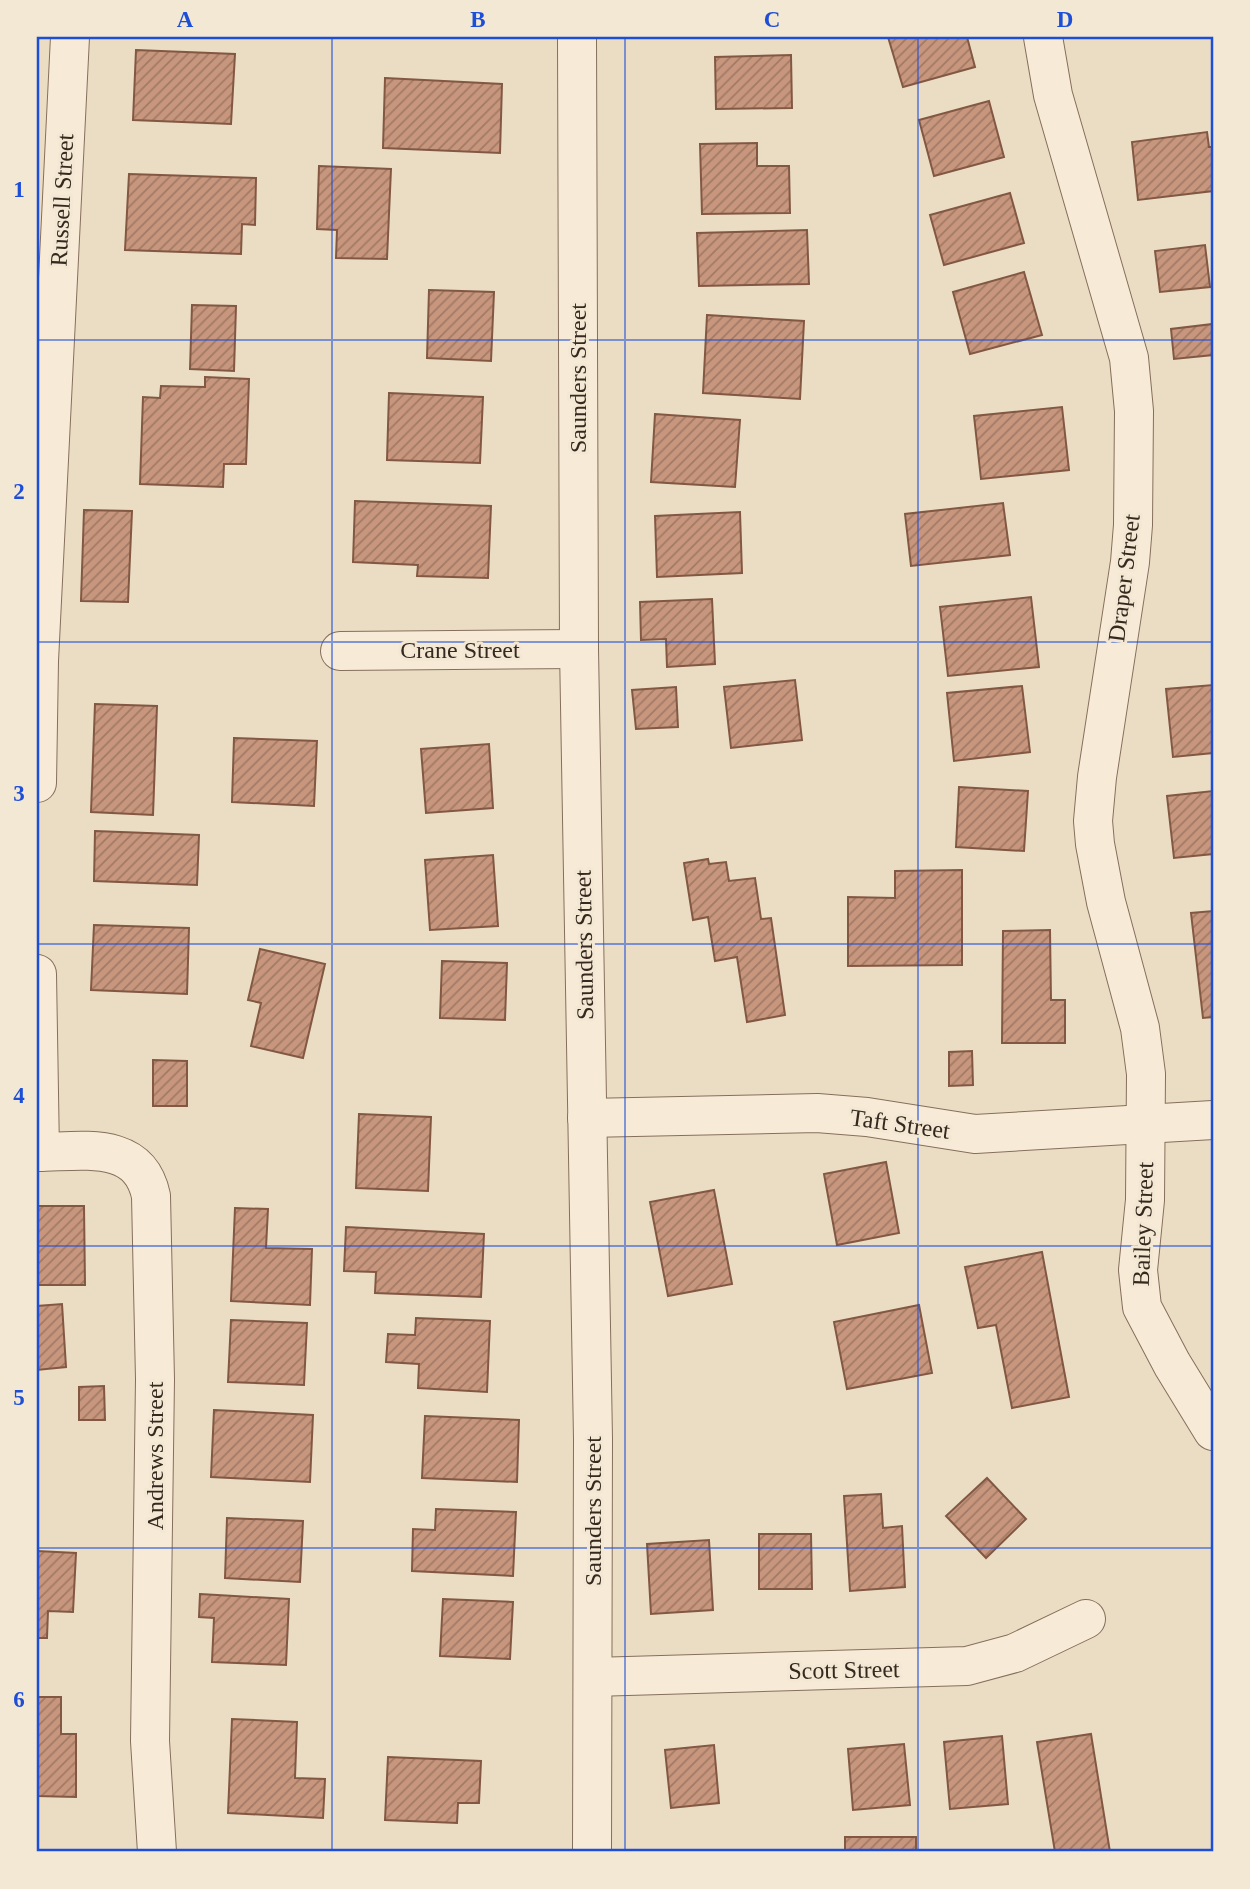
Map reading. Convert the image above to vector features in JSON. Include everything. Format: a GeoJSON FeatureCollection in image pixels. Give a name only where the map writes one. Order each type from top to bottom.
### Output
{"type":"FeatureCollection","features":[{"type":"Feature","properties":{"kind":"street","name":"Russell Street"},"geometry":{"type":"LineString","coordinates":[[37,783],[39,661],[70,37]]}},
{"type":"Feature","properties":{"kind":"street","name":"Saunders Street"},"geometry":{"type":"LineString","coordinates":[[577,37],[579,649],[593,1439],[592,1852]]}},
{"type":"Feature","properties":{"kind":"street","name":"Draper Street"},"geometry":{"type":"LineString","coordinates":[[1043,37],[1053,95],[1126,347],[1132,385],[1133,525],[1130,562],[1097,777],[1093,821],[1106,902],[1140,1028],[1146,1074],[1147,1124]]}},
{"type":"Feature","properties":{"kind":"street","name":"Crane Street"},"geometry":{"type":"LineString","coordinates":[[340,651],[579,649]]}},
{"type":"Feature","properties":{"kind":"street"},"geometry":{"type":"LineString","coordinates":[[37,974],[38,1152]]}},
{"type":"Feature","properties":{"kind":"street","name":"Taft Street"},"geometry":{"type":"LineString","coordinates":[[587,1118],[817,1113],[867,1117],[975,1135],[1213,1120]]}},
{"type":"Feature","properties":{"kind":"street","name":"Bailey Street"},"geometry":{"type":"LineString","coordinates":[[1147,1124],[1138,1270],[1142,1307],[1213,1431]]}},
{"type":"Feature","properties":{"kind":"street","name":"Andrews Street"},"geometry":{"type":"LineString","coordinates":[[38,1152],[107,1152],[122,1156],[142,1172],[151,1196],[155,1392],[150,1741],[157,1852]]}},
{"type":"Feature","properties":{"kind":"street","name":"Scott Street"},"geometry":{"type":"LineString","coordinates":[[593,1676],[967,1666],[1015,1653],[1086,1619]]}},
{"type":"Feature","properties":{"kind":"building"},"geometry":{"type":"Polygon","coordinates":[[[888,37],[967,37],[975,67],[903,87],[888,37]]]}},
{"type":"Feature","properties":{"kind":"building"},"geometry":{"type":"Polygon","coordinates":[[[136,50],[235,54],[231,124],[133,120],[136,50]]]}},
{"type":"Feature","properties":{"kind":"building"},"geometry":{"type":"Polygon","coordinates":[[[791,55],[792,108],[716,109],[715,57],[791,55]]]}},
{"type":"Feature","properties":{"kind":"building"},"geometry":{"type":"Polygon","coordinates":[[[385,78],[502,84],[500,153],[383,148],[385,78]]]}},
{"type":"Feature","properties":{"kind":"building"},"geometry":{"type":"Polygon","coordinates":[[[989,101],[1004,157],[934,176],[919,120],[989,101]]]}},
{"type":"Feature","properties":{"kind":"building"},"geometry":{"type":"Polygon","coordinates":[[[1207,132],[1209,147],[1213,147],[1213,191],[1138,200],[1132,142],[1207,132]]]}},
{"type":"Feature","properties":{"kind":"building"},"geometry":{"type":"Polygon","coordinates":[[[757,143],[757,166],[789,166],[790,213],[702,214],[700,144],[757,143]]]}},
{"type":"Feature","properties":{"kind":"building"},"geometry":{"type":"Polygon","coordinates":[[[319,166],[391,169],[387,259],[336,258],[337,230],[317,229],[319,166]]]}},
{"type":"Feature","properties":{"kind":"building"},"geometry":{"type":"Polygon","coordinates":[[[129,174],[256,178],[255,225],[242,224],[241,254],[125,250],[129,174]]]}},
{"type":"Feature","properties":{"kind":"building"},"geometry":{"type":"Polygon","coordinates":[[[1010,193],[1024,243],[944,265],[930,215],[1010,193]]]}},
{"type":"Feature","properties":{"kind":"building"},"geometry":{"type":"Polygon","coordinates":[[[807,230],[809,284],[699,286],[697,233],[807,230]]]}},
{"type":"Feature","properties":{"kind":"building"},"geometry":{"type":"Polygon","coordinates":[[[1205,245],[1210,287],[1160,292],[1155,251],[1205,245]]]}},
{"type":"Feature","properties":{"kind":"building"},"geometry":{"type":"Polygon","coordinates":[[[1024,272],[1042,335],[970,354],[953,292],[1024,272]]]}},
{"type":"Feature","properties":{"kind":"building"},"geometry":{"type":"Polygon","coordinates":[[[429,290],[494,292],[491,361],[427,358],[429,290]]]}},
{"type":"Feature","properties":{"kind":"building"},"geometry":{"type":"Polygon","coordinates":[[[192,305],[236,306],[234,371],[190,369],[192,305]]]}},
{"type":"Feature","properties":{"kind":"building"},"geometry":{"type":"Polygon","coordinates":[[[707,315],[804,321],[800,399],[703,393],[707,315]]]}},
{"type":"Feature","properties":{"kind":"building"},"geometry":{"type":"Polygon","coordinates":[[[1213,324],[1213,355],[1174,359],[1171,329],[1213,324]]]}},
{"type":"Feature","properties":{"kind":"building"},"geometry":{"type":"Polygon","coordinates":[[[205,377],[249,379],[246,464],[224,464],[223,487],[140,484],[143,397],[160,398],[161,386],[205,387],[205,377]]]}},
{"type":"Feature","properties":{"kind":"building"},"geometry":{"type":"Polygon","coordinates":[[[389,393],[483,397],[480,463],[387,460],[389,393]]]}},
{"type":"Feature","properties":{"kind":"building"},"geometry":{"type":"Polygon","coordinates":[[[1062,407],[1069,470],[981,479],[974,416],[1062,407]]]}},
{"type":"Feature","properties":{"kind":"building"},"geometry":{"type":"Polygon","coordinates":[[[655,414],[740,420],[735,487],[651,482],[655,414]]]}},
{"type":"Feature","properties":{"kind":"building"},"geometry":{"type":"Polygon","coordinates":[[[355,501],[491,506],[488,578],[417,576],[418,565],[353,562],[355,501]]]}},
{"type":"Feature","properties":{"kind":"building"},"geometry":{"type":"Polygon","coordinates":[[[1003,503],[1010,555],[911,566],[905,514],[1003,503]]]}},
{"type":"Feature","properties":{"kind":"building"},"geometry":{"type":"Polygon","coordinates":[[[84,510],[132,511],[128,602],[81,601],[84,510]]]}},
{"type":"Feature","properties":{"kind":"building"},"geometry":{"type":"Polygon","coordinates":[[[740,512],[742,573],[657,577],[655,516],[740,512]]]}},
{"type":"Feature","properties":{"kind":"building"},"geometry":{"type":"Polygon","coordinates":[[[1031,597],[1039,667],[948,676],[940,607],[1031,597]]]}},
{"type":"Feature","properties":{"kind":"building"},"geometry":{"type":"Polygon","coordinates":[[[712,599],[715,664],[667,667],[666,639],[641,640],[640,602],[712,599]]]}},
{"type":"Feature","properties":{"kind":"building"},"geometry":{"type":"Polygon","coordinates":[[[795,680],[802,740],[731,748],[724,687],[795,680]]]}},
{"type":"Feature","properties":{"kind":"building"},"geometry":{"type":"Polygon","coordinates":[[[1213,685],[1213,753],[1173,757],[1166,689],[1213,685]]]}},
{"type":"Feature","properties":{"kind":"building"},"geometry":{"type":"Polygon","coordinates":[[[1022,686],[1030,752],[954,761],[947,693],[1022,686]]]}},
{"type":"Feature","properties":{"kind":"building"},"geometry":{"type":"Polygon","coordinates":[[[676,687],[678,727],[636,729],[632,690],[676,687]]]}},
{"type":"Feature","properties":{"kind":"building"},"geometry":{"type":"Polygon","coordinates":[[[95,704],[157,706],[153,815],[91,812],[95,704]]]}},
{"type":"Feature","properties":{"kind":"building"},"geometry":{"type":"Polygon","coordinates":[[[234,738],[317,741],[314,806],[232,802],[234,738]]]}},
{"type":"Feature","properties":{"kind":"building"},"geometry":{"type":"Polygon","coordinates":[[[489,744],[493,808],[426,813],[421,749],[489,744]]]}},
{"type":"Feature","properties":{"kind":"building"},"geometry":{"type":"Polygon","coordinates":[[[959,787],[1028,791],[1024,851],[956,847],[959,787]]]}},
{"type":"Feature","properties":{"kind":"building"},"geometry":{"type":"Polygon","coordinates":[[[1213,791],[1213,854],[1174,858],[1167,796],[1213,791]]]}},
{"type":"Feature","properties":{"kind":"building"},"geometry":{"type":"Polygon","coordinates":[[[95,831],[199,835],[197,885],[94,881],[95,831]]]}},
{"type":"Feature","properties":{"kind":"building"},"geometry":{"type":"Polygon","coordinates":[[[493,855],[498,926],[430,930],[425,860],[493,855]]]}},
{"type":"Feature","properties":{"kind":"building"},"geometry":{"type":"Polygon","coordinates":[[[708,859],[709,864],[726,862],[729,881],[755,878],[761,919],[771,918],[785,1015],[747,1022],[737,957],[715,961],[708,917],[693,920],[684,863],[708,859]]]}},
{"type":"Feature","properties":{"kind":"building"},"geometry":{"type":"Polygon","coordinates":[[[962,870],[962,965],[848,966],[848,897],[895,898],[895,871],[962,870]]]}},
{"type":"Feature","properties":{"kind":"building"},"geometry":{"type":"Polygon","coordinates":[[[1213,911],[1213,1017],[1203,1018],[1191,913],[1213,911]]]}},
{"type":"Feature","properties":{"kind":"building"},"geometry":{"type":"Polygon","coordinates":[[[94,925],[189,928],[187,994],[91,990],[94,925]]]}},
{"type":"Feature","properties":{"kind":"building"},"geometry":{"type":"Polygon","coordinates":[[[1050,930],[1051,1000],[1065,1000],[1065,1043],[1002,1043],[1003,931],[1050,930]]]}},
{"type":"Feature","properties":{"kind":"building"},"geometry":{"type":"Polygon","coordinates":[[[260,949],[325,964],[303,1058],[251,1046],[261,1003],[248,1000],[260,949]]]}},
{"type":"Feature","properties":{"kind":"building"},"geometry":{"type":"Polygon","coordinates":[[[442,961],[507,963],[505,1020],[440,1018],[442,961]]]}},
{"type":"Feature","properties":{"kind":"building"},"geometry":{"type":"Polygon","coordinates":[[[972,1051],[973,1085],[949,1086],[949,1052],[972,1051]]]}},
{"type":"Feature","properties":{"kind":"building"},"geometry":{"type":"Polygon","coordinates":[[[153,1060],[187,1061],[187,1106],[153,1106],[153,1060]]]}},
{"type":"Feature","properties":{"kind":"building"},"geometry":{"type":"Polygon","coordinates":[[[359,1114],[431,1117],[428,1191],[356,1188],[359,1114]]]}},
{"type":"Feature","properties":{"kind":"building"},"geometry":{"type":"Polygon","coordinates":[[[886,1162],[899,1233],[837,1245],[824,1174],[886,1162]]]}},
{"type":"Feature","properties":{"kind":"building"},"geometry":{"type":"Polygon","coordinates":[[[714,1190],[732,1284],[668,1296],[650,1202],[714,1190]]]}},
{"type":"Feature","properties":{"kind":"building"},"geometry":{"type":"Polygon","coordinates":[[[37,1206],[84,1206],[85,1285],[37,1285],[37,1206]]]}},
{"type":"Feature","properties":{"kind":"building"},"geometry":{"type":"Polygon","coordinates":[[[235,1208],[268,1209],[266,1248],[312,1249],[310,1305],[231,1301],[235,1208]]]}},
{"type":"Feature","properties":{"kind":"building"},"geometry":{"type":"Polygon","coordinates":[[[346,1227],[484,1234],[481,1297],[375,1293],[376,1272],[344,1271],[346,1227]]]}},
{"type":"Feature","properties":{"kind":"building"},"geometry":{"type":"Polygon","coordinates":[[[1042,1252],[1069,1397],[1012,1408],[996,1325],[978,1328],[965,1267],[1042,1252]]]}},
{"type":"Feature","properties":{"kind":"building"},"geometry":{"type":"Polygon","coordinates":[[[62,1304],[66,1367],[37,1370],[37,1306],[62,1304]]]}},
{"type":"Feature","properties":{"kind":"building"},"geometry":{"type":"Polygon","coordinates":[[[919,1305],[932,1373],[847,1389],[834,1322],[919,1305]]]}},
{"type":"Feature","properties":{"kind":"building"},"geometry":{"type":"Polygon","coordinates":[[[416,1318],[490,1321],[487,1392],[418,1388],[419,1364],[386,1362],[388,1334],[415,1335],[416,1318]]]}},
{"type":"Feature","properties":{"kind":"building"},"geometry":{"type":"Polygon","coordinates":[[[231,1320],[307,1323],[304,1385],[228,1382],[231,1320]]]}},
{"type":"Feature","properties":{"kind":"building"},"geometry":{"type":"Polygon","coordinates":[[[104,1386],[105,1420],[79,1420],[79,1387],[104,1386]]]}},
{"type":"Feature","properties":{"kind":"building"},"geometry":{"type":"Polygon","coordinates":[[[214,1410],[313,1415],[310,1482],[211,1477],[214,1410]]]}},
{"type":"Feature","properties":{"kind":"building"},"geometry":{"type":"Polygon","coordinates":[[[425,1416],[519,1420],[517,1482],[422,1478],[425,1416]]]}},
{"type":"Feature","properties":{"kind":"building"},"geometry":{"type":"Polygon","coordinates":[[[987,1478],[1026,1519],[986,1558],[946,1516],[987,1478]]]}},
{"type":"Feature","properties":{"kind":"building"},"geometry":{"type":"Polygon","coordinates":[[[881,1494],[883,1528],[902,1526],[905,1587],[850,1591],[844,1496],[881,1494]]]}},
{"type":"Feature","properties":{"kind":"building"},"geometry":{"type":"Polygon","coordinates":[[[436,1509],[516,1512],[513,1576],[412,1571],[413,1529],[435,1530],[436,1509]]]}},
{"type":"Feature","properties":{"kind":"building"},"geometry":{"type":"Polygon","coordinates":[[[227,1518],[303,1521],[300,1582],[225,1578],[227,1518]]]}},
{"type":"Feature","properties":{"kind":"building"},"geometry":{"type":"Polygon","coordinates":[[[759,1534],[811,1534],[812,1589],[759,1589],[759,1534]]]}},
{"type":"Feature","properties":{"kind":"building"},"geometry":{"type":"Polygon","coordinates":[[[709,1540],[713,1610],[651,1614],[647,1544],[709,1540]]]}},
{"type":"Feature","properties":{"kind":"building"},"geometry":{"type":"Polygon","coordinates":[[[37,1551],[76,1553],[73,1612],[48,1611],[47,1638],[37,1638],[37,1551]]]}},
{"type":"Feature","properties":{"kind":"building"},"geometry":{"type":"Polygon","coordinates":[[[200,1594],[289,1599],[286,1665],[212,1662],[214,1618],[199,1617],[200,1594]]]}},
{"type":"Feature","properties":{"kind":"building"},"geometry":{"type":"Polygon","coordinates":[[[443,1599],[513,1602],[510,1659],[440,1656],[443,1599]]]}},
{"type":"Feature","properties":{"kind":"building"},"geometry":{"type":"Polygon","coordinates":[[[37,1697],[61,1697],[61,1734],[76,1734],[76,1797],[37,1796],[37,1697]]]}},
{"type":"Feature","properties":{"kind":"building"},"geometry":{"type":"Polygon","coordinates":[[[232,1719],[297,1722],[295,1778],[325,1779],[323,1818],[228,1813],[232,1719]]]}},
{"type":"Feature","properties":{"kind":"building"},"geometry":{"type":"Polygon","coordinates":[[[1091,1734],[1110,1852],[1055,1852],[1037,1742],[1091,1734]]]}},
{"type":"Feature","properties":{"kind":"building"},"geometry":{"type":"Polygon","coordinates":[[[1002,1736],[1008,1804],[950,1809],[944,1742],[1002,1736]]]}},
{"type":"Feature","properties":{"kind":"building"},"geometry":{"type":"Polygon","coordinates":[[[904,1744],[910,1805],[853,1810],[848,1749],[904,1744]]]}},
{"type":"Feature","properties":{"kind":"building"},"geometry":{"type":"Polygon","coordinates":[[[714,1745],[719,1803],[671,1808],[665,1750],[714,1745]]]}},
{"type":"Feature","properties":{"kind":"building"},"geometry":{"type":"Polygon","coordinates":[[[388,1757],[481,1761],[479,1803],[458,1803],[457,1823],[385,1820],[388,1757]]]}},
{"type":"Feature","properties":{"kind":"building"},"geometry":{"type":"Polygon","coordinates":[[[845,1837],[916,1837],[916,1852],[845,1852],[845,1837]]]}}]}
